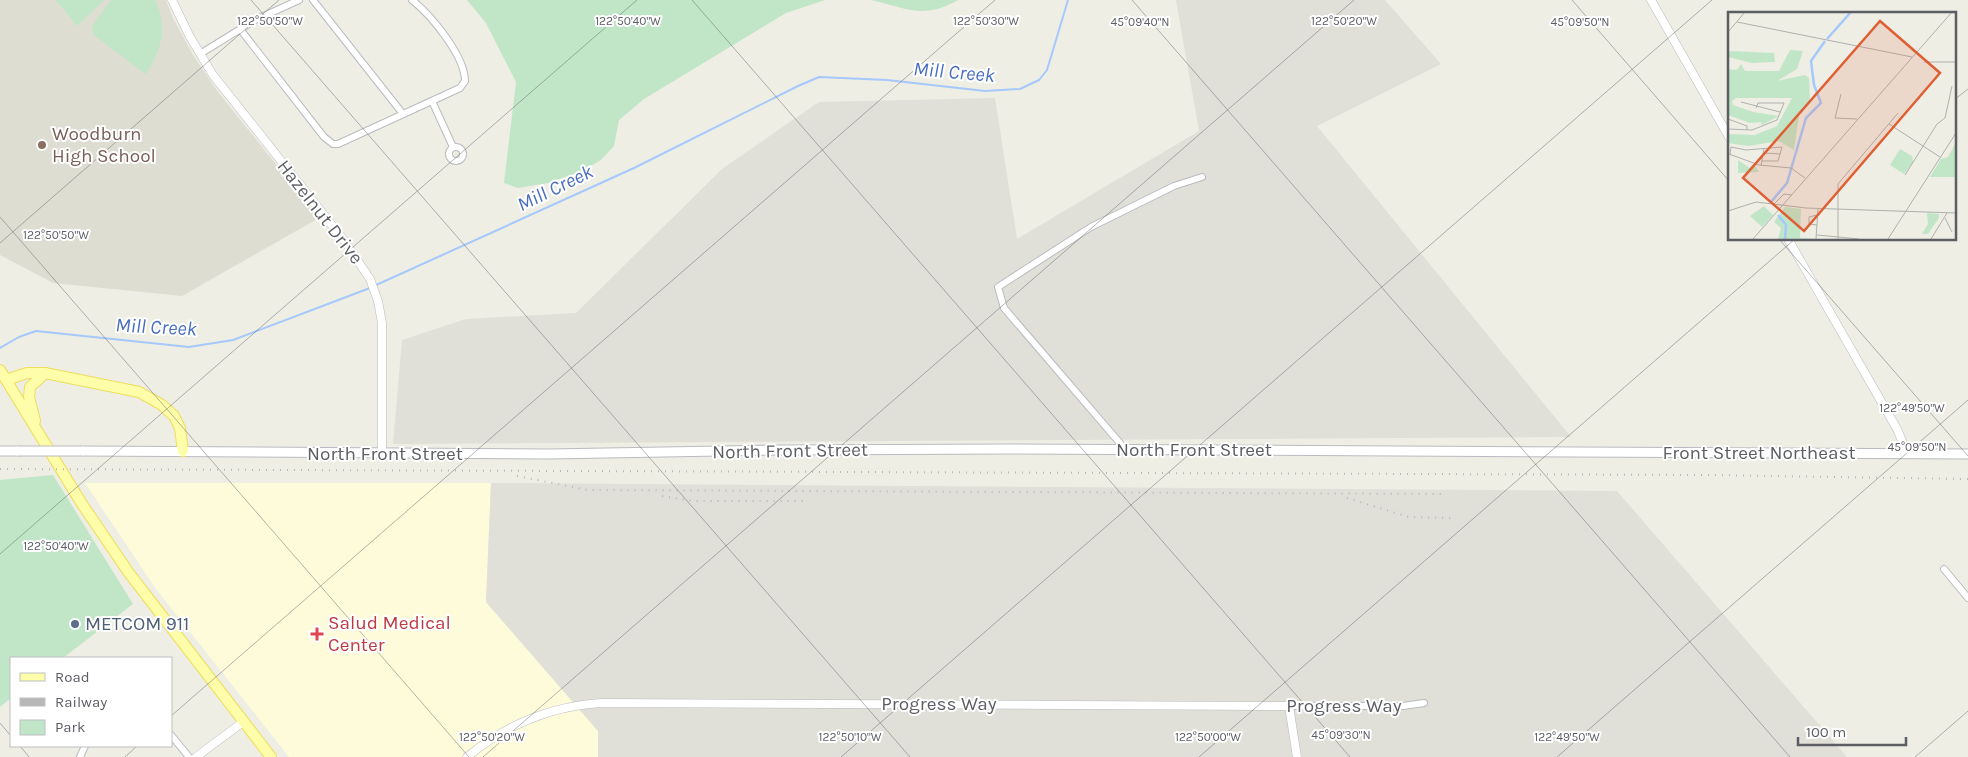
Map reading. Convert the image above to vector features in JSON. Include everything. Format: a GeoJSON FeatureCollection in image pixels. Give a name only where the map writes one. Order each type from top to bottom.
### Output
{"type":"FeatureCollection","features":[{"type":"Feature","properties":{"kind":"main road"},"geometry":{"type":"LineString","coordinates":[[0,370],[55,462],[134,580],[271,757]]}},
{"type":"Feature","properties":{"kind":"main road"},"geometry":{"type":"LineString","coordinates":[[6,380],[27,373],[45,372],[133,390],[151,398],[167,409],[176,420],[181,433],[183,451]]}},
{"type":"Feature","properties":{"kind":"main road"},"geometry":{"type":"LineString","coordinates":[[38,432],[29,392],[32,384],[45,372]]}},
{"type":"Feature","properties":{"kind":"main road","name":"North Front Street"},"geometry":{"type":"LineString","coordinates":[[0,451],[382,454],[1125,449],[1579,452]]}},
{"type":"Feature","properties":{"kind":"main road","name":"Front Street Northeast"},"geometry":{"type":"LineString","coordinates":[[1579,452],[1968,454]]}},
{"type":"Feature","properties":{"kind":"street","name":"Hazelnut Drive"},"geometry":{"type":"LineString","coordinates":[[172,0],[200,54],[226,92],[343,239],[370,279],[376,294],[382,330],[382,454]]}},
{"type":"Feature","properties":{"kind":"street"},"geometry":{"type":"LineString","coordinates":[[200,54],[240,29],[299,0]]}},
{"type":"Feature","properties":{"kind":"street"},"geometry":{"type":"LineString","coordinates":[[313,0],[403,114]]}},
{"type":"Feature","properties":{"kind":"street"},"geometry":{"type":"LineString","coordinates":[[240,29],[324,137],[333,144],[343,142],[460,88],[465,81],[454,51],[442,31],[412,0]]}},
{"type":"Feature","properties":{"kind":"street"},"geometry":{"type":"LineString","coordinates":[[1651,0],[1728,135]]}},
{"type":"Feature","properties":{"kind":"street"},"geometry":{"type":"LineString","coordinates":[[432,101],[453,147]]}},
{"type":"Feature","properties":{"kind":"street"},"geometry":{"type":"LineString","coordinates":[[1125,449],[1004,308],[998,287],[1091,227],[1174,186],[1202,177]]}},
{"type":"Feature","properties":{"kind":"street"},"geometry":{"type":"LineString","coordinates":[[1789,240],[1897,429],[1905,448],[1905,454]]}},
{"type":"Feature","properties":{"kind":"street"},"geometry":{"type":"LineString","coordinates":[[1944,569],[1968,598]]}},
{"type":"Feature","properties":{"kind":"street","name":"Progress Way"},"geometry":{"type":"LineString","coordinates":[[467,757],[492,738],[523,721],[549,711],[589,704],[1403,706],[1424,703]]}},
{"type":"Feature","properties":{"kind":"street"},"geometry":{"type":"LineString","coordinates":[[1289,706],[1297,757]]}},
{"type":"Feature","properties":{"kind":"street"},"geometry":{"type":"LineString","coordinates":[[196,757],[243,722]]}},
{"type":"Feature","properties":{"kind":"street"},"geometry":{"type":"LineString","coordinates":[[172,736],[189,757]]}},
{"type":"Feature","properties":{"kind":"shaded area"},"geometry":{"type":"Polygon","coordinates":[[[0,0],[166,0],[173,18],[193,55],[218,92],[319,218],[182,296],[53,283],[0,255],[0,0]]]}},
{"type":"Feature","properties":{"kind":"shaded area"},"geometry":{"type":"Polygon","coordinates":[[[1176,0],[1385,0],[1441,64],[1317,126],[1571,437],[393,444],[402,340],[466,319],[576,313],[722,169],[819,102],[995,98],[1017,239],[1199,131],[1176,0]]]}},
{"type":"Feature","properties":{"kind":"shaded area"},"geometry":{"type":"Polygon","coordinates":[[[85,483],[491,483],[486,602],[598,731],[598,757],[289,757],[156,589],[85,483]]]}},
{"type":"Feature","properties":{"kind":"shaded area"},"geometry":{"type":"Polygon","coordinates":[[[491,483],[1617,491],[1847,757],[598,757],[598,731],[486,602],[491,483]]]}},
{"type":"Feature","properties":{"kind":"green space"},"geometry":{"type":"Polygon","coordinates":[[[56,0],[104,0],[77,26],[56,0]]]}},
{"type":"Feature","properties":{"kind":"green space"},"geometry":{"type":"Polygon","coordinates":[[[111,0],[155,0],[161,20],[161,38],[156,56],[145,74],[94,35],[92,26],[111,0]]]}},
{"type":"Feature","properties":{"kind":"green space"},"geometry":{"type":"Polygon","coordinates":[[[467,0],[825,0],[786,13],[644,99],[619,120],[614,146],[601,160],[582,171],[548,183],[518,188],[504,183],[516,82],[486,23],[467,0]]]}},
{"type":"Feature","properties":{"kind":"green space"},"geometry":{"type":"Polygon","coordinates":[[[871,0],[958,0],[935,10],[925,11],[905,9],[871,0]]]}},
{"type":"Feature","properties":{"kind":"green space"},"geometry":{"type":"Polygon","coordinates":[[[53,475],[133,604],[64,657],[10,657],[10,699],[0,707],[0,480],[53,475]]]}},
{"type":"Feature","properties":{"kind":"waterway","name":"Mill Creek"},"geometry":{"type":"LineString","coordinates":[[374,286],[634,168],[819,77],[887,80],[985,91],[1020,89],[1039,80],[1047,70],[1068,0]]}},
{"type":"Feature","properties":{"kind":"waterway","name":"Mill Creek"},"geometry":{"type":"LineString","coordinates":[[0,348],[19,337],[36,331],[189,347],[233,340],[370,288]]}},
{"type":"Feature","properties":{"kind":"railway"},"geometry":{"type":"LineString","coordinates":[[0,469],[1708,475],[1968,479]]}},
{"type":"Feature","properties":{"kind":"railway"},"geometry":{"type":"LineString","coordinates":[[517,476],[588,490],[1445,494]]}},
{"type":"Feature","properties":{"kind":"railway"},"geometry":{"type":"LineString","coordinates":[[662,496],[693,501],[806,501]]}},
{"type":"Feature","properties":{"kind":"railway"},"geometry":{"type":"LineString","coordinates":[[1347,498],[1409,517],[1454,518]]}},
{"type":"Feature","properties":{"kind":"place","name":"Woodburn High School"},"geometry":{"type":"Point","coordinates":[42,145]}},
{"type":"Feature","properties":{"kind":"place","name":"METCOM 911"},"geometry":{"type":"Point","coordinates":[75,624]}},
{"type":"Feature","properties":{"kind":"place","name":"Salud Medical Center"},"geometry":{"type":"Point","coordinates":[317,634]}}]}
